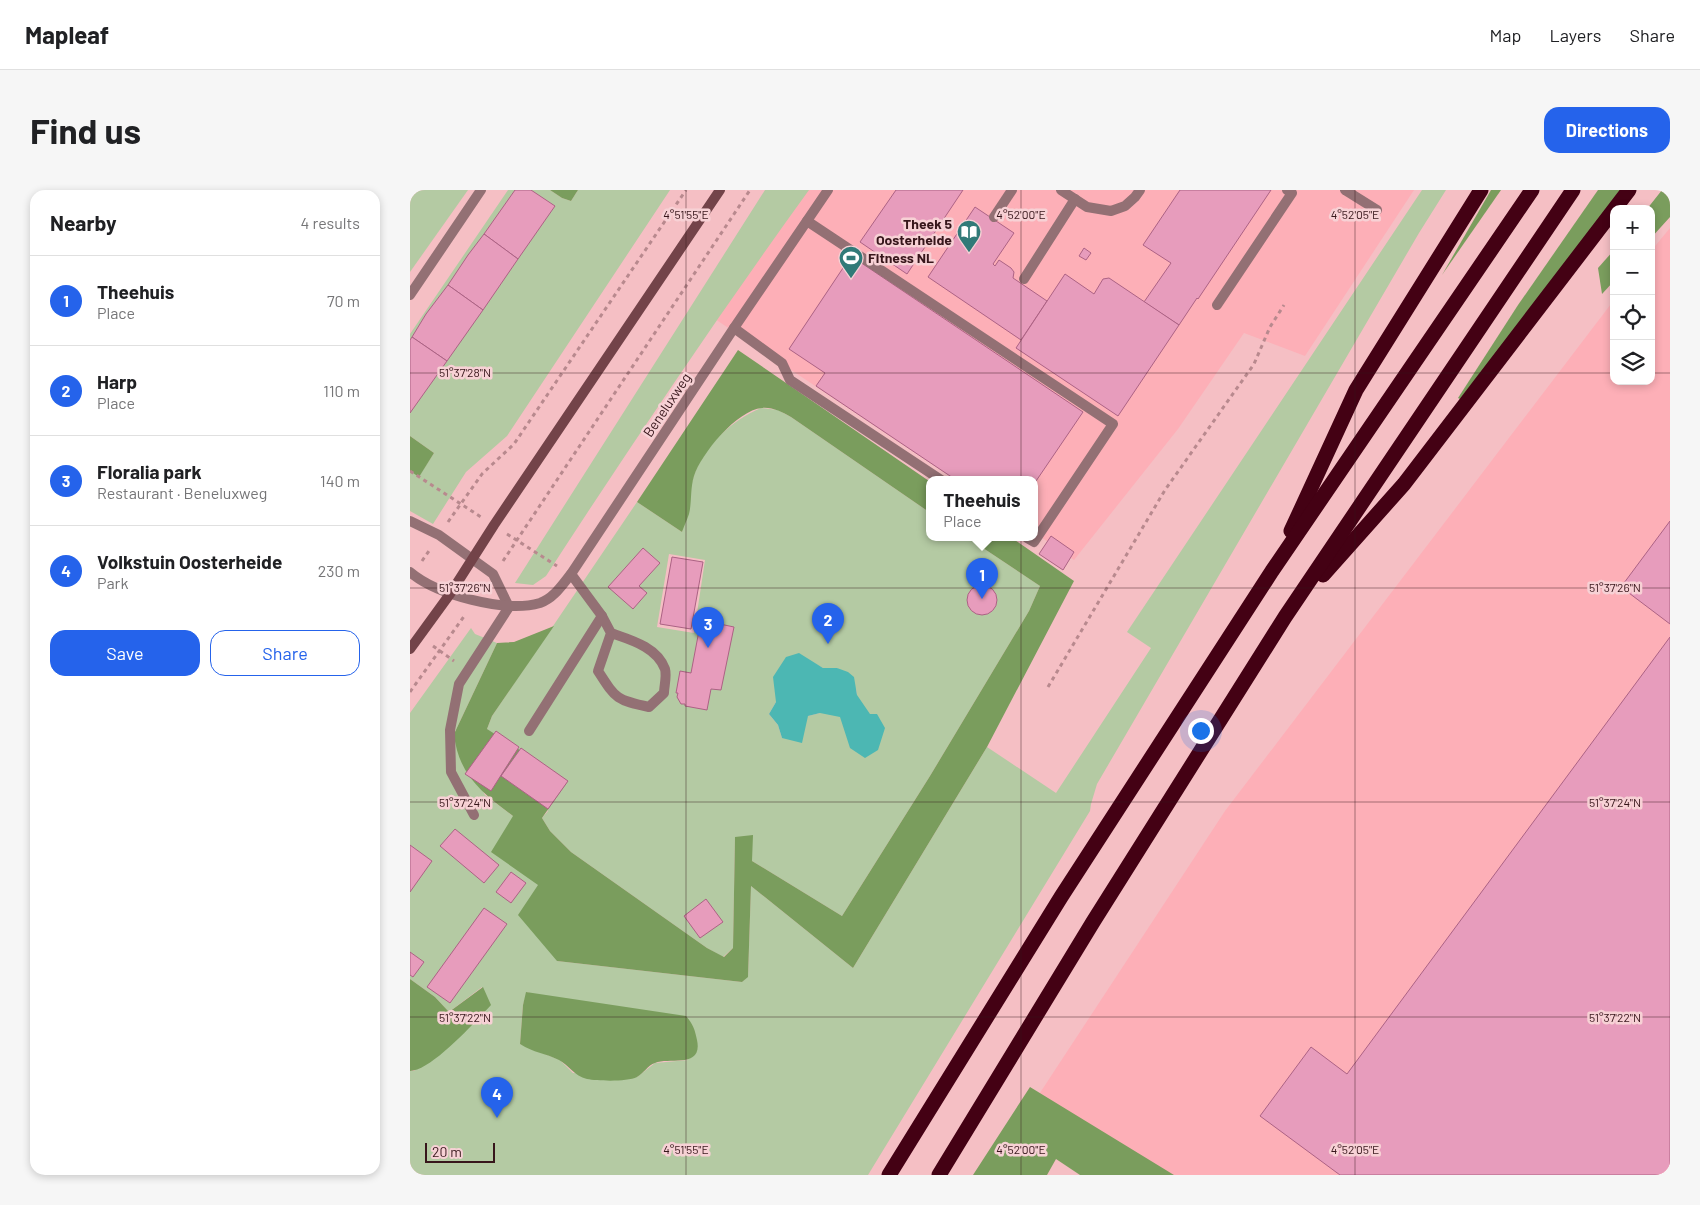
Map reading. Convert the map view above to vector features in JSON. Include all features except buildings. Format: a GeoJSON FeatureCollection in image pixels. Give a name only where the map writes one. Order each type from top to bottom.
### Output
{"type":"FeatureCollection","features":[{"type":"Feature","properties":{"kind":"highway"},"geometry":{"type":"LineString","coordinates":[[1272,571],[1356,390],[1481,190]]}},
{"type":"Feature","properties":{"kind":"highway"},"geometry":{"type":"LineString","coordinates":[[889,1175],[1061,897],[1272,571],[1532,190]]}},
{"type":"Feature","properties":{"kind":"highway"},"geometry":{"type":"LineString","coordinates":[[939,1175],[1093,922],[1285,617],[1573,190]]}},
{"type":"Feature","properties":{"kind":"highway"},"geometry":{"type":"LineString","coordinates":[[1285,617],[1404,484],[1629,190]]}},
{"type":"Feature","properties":{"kind":"main road"},"geometry":{"type":"LineString","coordinates":[[410,649],[450,594],[720,190]]}},
{"type":"Feature","properties":{"kind":"street"},"geometry":{"type":"LineString","coordinates":[[410,295],[481,190]]}},
{"type":"Feature","properties":{"kind":"street","name":"Beneluxweg"},"geometry":{"type":"LineString","coordinates":[[410,572],[450,594],[509,607],[540,603],[555,594],[571,574],[828,190]]}},
{"type":"Feature","properties":{"kind":"street"},"geometry":{"type":"LineString","coordinates":[[994,217],[1012,190]]}},
{"type":"Feature","properties":{"kind":"street"},"geometry":{"type":"LineString","coordinates":[[1061,190],[1087,207],[1111,211],[1125,206],[1140,190]]}},
{"type":"Feature","properties":{"kind":"street"},"geometry":{"type":"LineString","coordinates":[[1217,305],[1292,193],[1287,190]]}},
{"type":"Feature","properties":{"kind":"street"},"geometry":{"type":"LineString","coordinates":[[1345,190],[1358,193],[1377,210]]}},
{"type":"Feature","properties":{"kind":"street"},"geometry":{"type":"LineString","coordinates":[[1024,279],[1075,199]]}},
{"type":"Feature","properties":{"kind":"street"},"geometry":{"type":"LineString","coordinates":[[808,221],[1113,424],[1038,536]]}},
{"type":"Feature","properties":{"kind":"street"},"geometry":{"type":"LineString","coordinates":[[734,328],[782,363],[790,380],[935,476]]}},
{"type":"Feature","properties":{"kind":"street"},"geometry":{"type":"LineString","coordinates":[[410,520],[439,535],[493,574],[509,607],[459,684],[450,730],[451,772],[474,815]]}},
{"type":"Feature","properties":{"kind":"street"},"geometry":{"type":"LineString","coordinates":[[571,574],[602,616],[611,633],[632,640],[654,651],[666,670],[664,693],[649,707],[622,701],[611,691],[598,671],[611,633]]}},
{"type":"Feature","properties":{"kind":"street"},"geometry":{"type":"LineString","coordinates":[[529,731],[602,616]]}},
{"type":"Feature","properties":{"kind":"path"},"geometry":{"type":"LineString","coordinates":[[410,472],[460,504],[482,474],[514,444],[686,190]]}},
{"type":"Feature","properties":{"kind":"path"},"geometry":{"type":"LineString","coordinates":[[571,574],[516,540],[750,190]]}},
{"type":"Feature","properties":{"kind":"path"},"geometry":{"type":"LineString","coordinates":[[1048,687],[1165,490],[1254,364],[1270,327],[1284,305]]}},
{"type":"Feature","properties":{"kind":"shaded area"},"geometry":{"type":"Polygon","coordinates":[[[792,190],[1414,190],[1305,356],[1244,333],[1178,429],[1074,560],[1038,535],[1038,476],[950,476],[706,313],[792,190]]]}},
{"type":"Feature","properties":{"kind":"shaded area"},"geometry":{"type":"Polygon","coordinates":[[[1670,228],[1670,1175],[1148,1175],[1032,1105],[1225,811],[1610,305],[1610,385],[1655,385],[1655,246],[1670,228]]]}},
{"type":"Feature","properties":{"kind":"green space"},"geometry":{"type":"Polygon","coordinates":[[[410,190],[468,190],[410,272],[410,190]]]}},
{"type":"Feature","properties":{"kind":"green space"},"geometry":{"type":"Polygon","coordinates":[[[508,190],[550,190],[562,198],[571,201],[578,190],[670,190],[507,436],[466,472],[433,524],[410,511],[410,471],[419,476],[434,453],[410,436],[410,334],[508,190]]]}},
{"type":"Feature","properties":{"kind":"green space"},"geometry":{"type":"Polygon","coordinates":[[[550,190],[578,190],[571,201],[562,198],[550,190]]]}},
{"type":"Feature","properties":{"kind":"green space"},"geometry":{"type":"Polygon","coordinates":[[[765,190],[809,190],[675,381],[546,576],[533,585],[515,583],[765,190]]]}},
{"type":"Feature","properties":{"kind":"green space"},"geometry":{"type":"Polygon","coordinates":[[[1422,190],[1446,190],[1097,784],[1090,811],[868,1175],[410,1175],[410,1071],[414,1071],[490,1005],[482,987],[449,1012],[435,997],[410,979],[410,713],[471,628],[475,634],[497,643],[454,734],[485,795],[513,816],[538,885],[557,961],[742,982],[748,976],[751,886],[853,968],[987,747],[1056,793],[1151,648],[1127,632],[1422,190]],[[527,992],[523,1005],[520,1044],[560,1060],[573,1073],[637,1077],[655,1063],[688,1060],[527,992]]]}},
{"type":"Feature","properties":{"kind":"green space"},"geometry":{"type":"Polygon","coordinates":[[[1491,190],[1501,190],[1442,275],[1491,190]]]}},
{"type":"Feature","properties":{"kind":"green space"},"geometry":{"type":"Polygon","coordinates":[[[1598,190],[1625,190],[1613,205],[1610,205],[1610,209],[1460,399],[1458,398],[1518,305],[1598,190]]]}},
{"type":"Feature","properties":{"kind":"green space"},"geometry":{"type":"Polygon","coordinates":[[[1662,190],[1670,190],[1670,217],[1655,234],[1655,205],[1650,205],[1662,190]]]}},
{"type":"Feature","properties":{"kind":"green space"},"geometry":{"type":"Polygon","coordinates":[[[1610,254],[1610,285],[1602,294],[1598,268],[1610,254]]]}},
{"type":"Feature","properties":{"kind":"green space"},"geometry":{"type":"Polygon","coordinates":[[[738,350],[926,479],[926,510],[791,417],[777,410],[762,408],[742,416],[731,425],[721,434],[704,456],[694,476],[689,514],[682,532],[637,502],[738,350]]]}},
{"type":"Feature","properties":{"kind":"green space"},"geometry":{"type":"Polygon","coordinates":[[[761,408],[778,410],[791,417],[926,510],[926,541],[972,541],[1040,586],[1029,611],[930,776],[842,916],[752,861],[735,837],[733,948],[723,957],[707,948],[571,852],[550,831],[542,818],[548,811],[487,729],[492,716],[637,502],[682,532],[692,482],[699,464],[705,453],[721,435],[740,420],[761,408]],[[669,554],[657,627],[694,633],[705,560],[669,554]],[[812,662],[776,702],[769,714],[778,725],[782,738],[808,716],[820,713],[857,695],[856,689],[837,668],[823,668],[812,662]]]}},
{"type":"Feature","properties":{"kind":"green space"},"geometry":{"type":"Polygon","coordinates":[[[410,436],[434,453],[419,477],[410,471],[410,436]]]}},
{"type":"Feature","properties":{"kind":"green space"},"geometry":{"type":"Polygon","coordinates":[[[972,541],[1016,541],[1074,581],[987,747],[853,968],[751,886],[748,977],[742,982],[557,961],[518,915],[538,885],[491,852],[513,816],[491,799],[473,781],[466,771],[456,748],[454,734],[497,643],[514,642],[554,626],[492,716],[487,729],[568,781],[542,818],[550,831],[571,852],[707,948],[724,957],[733,948],[735,837],[753,835],[752,861],[842,916],[930,776],[1029,611],[1040,586],[972,541]]]}},
{"type":"Feature","properties":{"kind":"green space"},"geometry":{"type":"Polygon","coordinates":[[[410,979],[435,997],[449,1012],[483,987],[491,1005],[441,1054],[419,1069],[410,1071],[410,979]]]}},
{"type":"Feature","properties":{"kind":"green space"},"geometry":{"type":"Polygon","coordinates":[[[526,992],[686,1016],[694,1030],[698,1049],[695,1055],[684,1060],[655,1063],[639,1076],[632,1079],[605,1081],[582,1078],[559,1060],[520,1044],[526,992]]]}},
{"type":"Feature","properties":{"kind":"green space"},"geometry":{"type":"Polygon","coordinates":[[[1030,1087],[1174,1175],[1080,1175],[1056,1159],[1047,1175],[973,1175],[1030,1087]]]}},
{"type":"Feature","properties":{"kind":"water"},"geometry":{"type":"Polygon","coordinates":[[[799,653],[823,668],[837,668],[848,672],[854,677],[857,695],[870,714],[877,714],[885,728],[878,750],[865,758],[850,748],[840,717],[820,713],[808,716],[802,743],[782,738],[778,725],[769,714],[776,702],[773,677],[786,657],[799,653]]]}},
{"type":"Feature","properties":{"kind":"place","name":"Theek 5 Oosterheide"},"geometry":{"type":"Point","coordinates":[969,253]}},
{"type":"Feature","properties":{"kind":"place","name":"Fitness NL"},"geometry":{"type":"Point","coordinates":[851,279]}},
{"type":"Feature","properties":{"kind":"place","name":"Theehuis"},"geometry":{"type":"Point","coordinates":[982,599]}},
{"type":"Feature","properties":{"kind":"place","name":"Harp"},"geometry":{"type":"Point","coordinates":[828,644]}},
{"type":"Feature","properties":{"kind":"place","name":"Floralia park"},"geometry":{"type":"Point","coordinates":[708,648]}},
{"type":"Feature","properties":{"kind":"place","name":"Volkstuin Oosterheide"},"geometry":{"type":"Point","coordinates":[497,1118]}}]}
